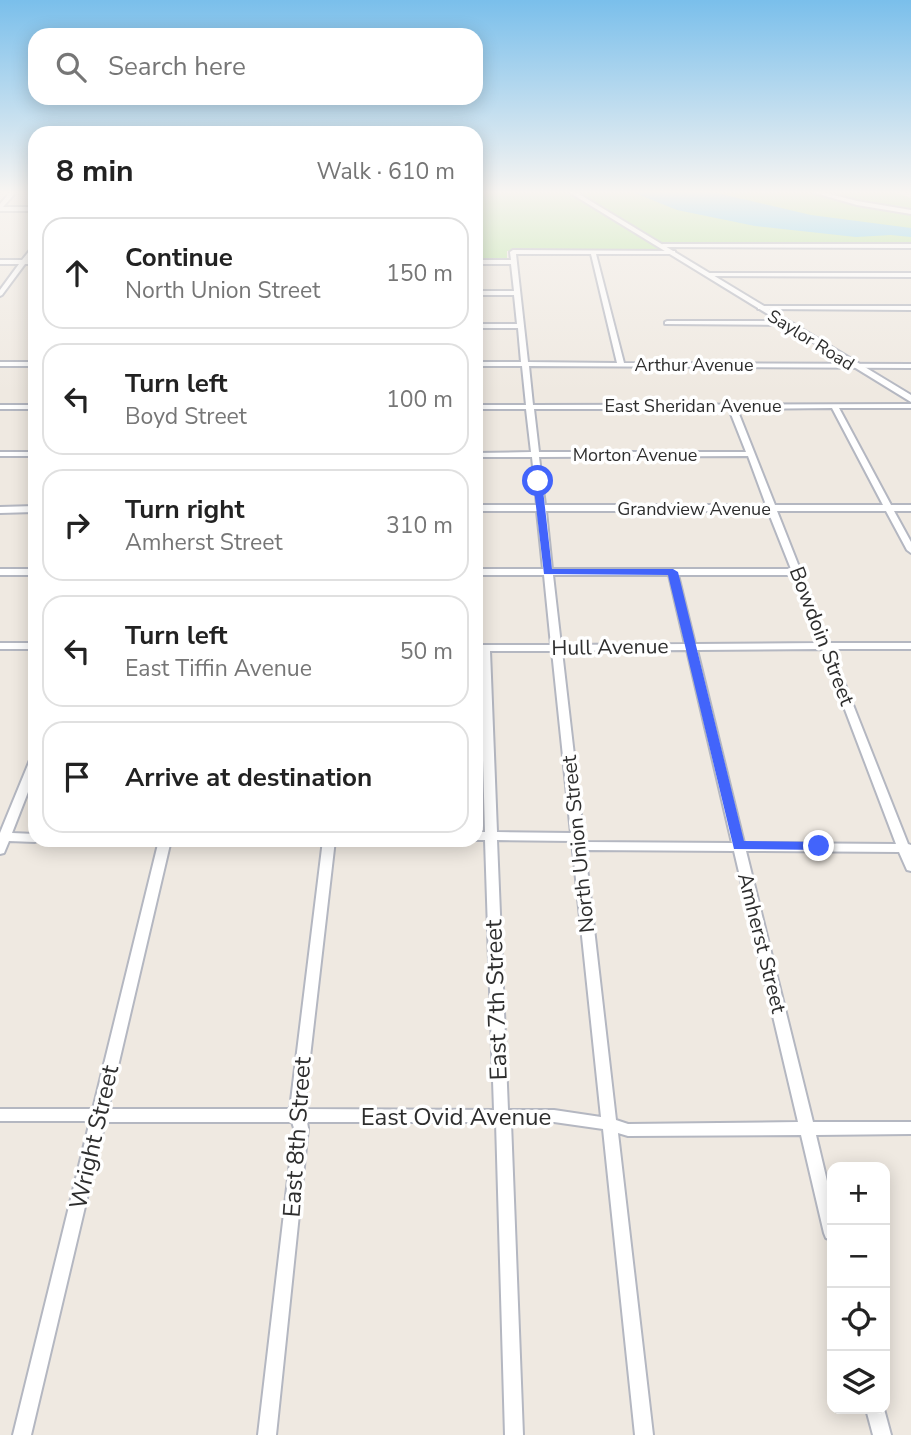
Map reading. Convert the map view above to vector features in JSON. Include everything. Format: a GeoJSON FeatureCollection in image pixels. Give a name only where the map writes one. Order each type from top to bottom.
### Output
{"type":"FeatureCollection","features":[{"type":"Feature","properties":{"kind":"street"},"geometry":{"type":"LineString","coordinates":[[0,294],[27,258]]}},
{"type":"Feature","properties":{"kind":"street"},"geometry":{"type":"LineString","coordinates":[[483,261],[506,258]]}},
{"type":"Feature","properties":{"kind":"street","name":"North Union Street"},"geometry":{"type":"LineString","coordinates":[[513,258],[644,1435]]}},
{"type":"Feature","properties":{"kind":"street"},"geometry":{"type":"LineString","coordinates":[[594,258],[621,365]]}},
{"type":"Feature","properties":{"kind":"street","name":"Saylor Road"},"geometry":{"type":"LineString","coordinates":[[682,258],[911,399]]}},
{"type":"Feature","properties":{"kind":"street"},"geometry":{"type":"LineString","coordinates":[[0,262],[28,262]]}},
{"type":"Feature","properties":{"kind":"street"},"geometry":{"type":"LineString","coordinates":[[709,275],[911,275]]}},
{"type":"Feature","properties":{"kind":"street"},"geometry":{"type":"LineString","coordinates":[[483,293],[517,293]]}},
{"type":"Feature","properties":{"kind":"street"},"geometry":{"type":"LineString","coordinates":[[760,308],[911,308]]}},
{"type":"Feature","properties":{"kind":"street"},"geometry":{"type":"LineString","coordinates":[[667,323],[785,323]]}},
{"type":"Feature","properties":{"kind":"street"},"geometry":{"type":"LineString","coordinates":[[483,326],[521,326]]}},
{"type":"Feature","properties":{"kind":"street"},"geometry":{"type":"LineString","coordinates":[[0,364],[28,364]]}},
{"type":"Feature","properties":{"kind":"street","name":"Arthur Avenue"},"geometry":{"type":"LineString","coordinates":[[483,365],[911,366]]}},
{"type":"Feature","properties":{"kind":"street","name":"East Sheridan Avenue"},"geometry":{"type":"LineString","coordinates":[[483,407],[911,405]]}},
{"type":"Feature","properties":{"kind":"street","name":"Bowdoin Street"},"geometry":{"type":"LineString","coordinates":[[732,406],[907,848],[911,867]]}},
{"type":"Feature","properties":{"kind":"street"},"geometry":{"type":"LineString","coordinates":[[834,406],[911,550]]}},
{"type":"Feature","properties":{"kind":"street"},"geometry":{"type":"LineString","coordinates":[[0,407],[28,407]]}},
{"type":"Feature","properties":{"kind":"street"},"geometry":{"type":"LineString","coordinates":[[0,454],[28,454]]}},
{"type":"Feature","properties":{"kind":"street","name":"Morton Avenue"},"geometry":{"type":"LineString","coordinates":[[483,455],[752,454]]}},
{"type":"Feature","properties":{"kind":"street","name":"Grandview Avenue"},"geometry":{"type":"LineString","coordinates":[[483,508],[911,508]]}},
{"type":"Feature","properties":{"kind":"street"},"geometry":{"type":"LineString","coordinates":[[0,509],[28,509]]}},
{"type":"Feature","properties":{"kind":"street"},"geometry":{"type":"LineString","coordinates":[[0,572],[28,572]]}},
{"type":"Feature","properties":{"kind":"street"},"geometry":{"type":"LineString","coordinates":[[483,572],[797,572]]}},
{"type":"Feature","properties":{"kind":"street","name":"Amherst Street"},"geometry":{"type":"LineString","coordinates":[[673,572],[830,1225]]}},
{"type":"Feature","properties":{"kind":"street"},"geometry":{"type":"LineString","coordinates":[[0,646],[28,646]]}},
{"type":"Feature","properties":{"kind":"street","name":"Hull Avenue"},"geometry":{"type":"LineString","coordinates":[[483,648],[911,646]]}},
{"type":"Feature","properties":{"kind":"street"},"geometry":{"type":"LineString","coordinates":[[0,850],[28,777]]}},
{"type":"Feature","properties":{"kind":"street"},"geometry":{"type":"LineString","coordinates":[[483,836],[578,841],[907,848]]}},
{"type":"Feature","properties":{"kind":"street","name":"East 7th Street"},"geometry":{"type":"LineString","coordinates":[[483,836],[504,1125],[514,1435]]}},
{"type":"Feature","properties":{"kind":"street"},"geometry":{"type":"LineString","coordinates":[[3,837],[28,838]]}},
{"type":"Feature","properties":{"kind":"street","name":"Wright Street"},"geometry":{"type":"LineString","coordinates":[[22,1435],[95,1142],[163,847]]}},
{"type":"Feature","properties":{"kind":"street","name":"East 8th Street"},"geometry":{"type":"LineString","coordinates":[[267,1435],[301,1128],[296,1106],[327,847]]}},
{"type":"Feature","properties":{"kind":"street","name":"East Ovid Avenue"},"geometry":{"type":"LineString","coordinates":[[0,1115],[554,1116],[609,1124],[628,1130],[911,1128]]}},
{"type":"Feature","properties":{"kind":"street"},"geometry":{"type":"LineString","coordinates":[[876,1414],[882,1435]]}},
{"type":"Feature","properties":{"kind":"route"},"geometry":{"type":"LineString","coordinates":[[538,481],[548,572],[673,572],[738,845],[819,846]]}}]}
